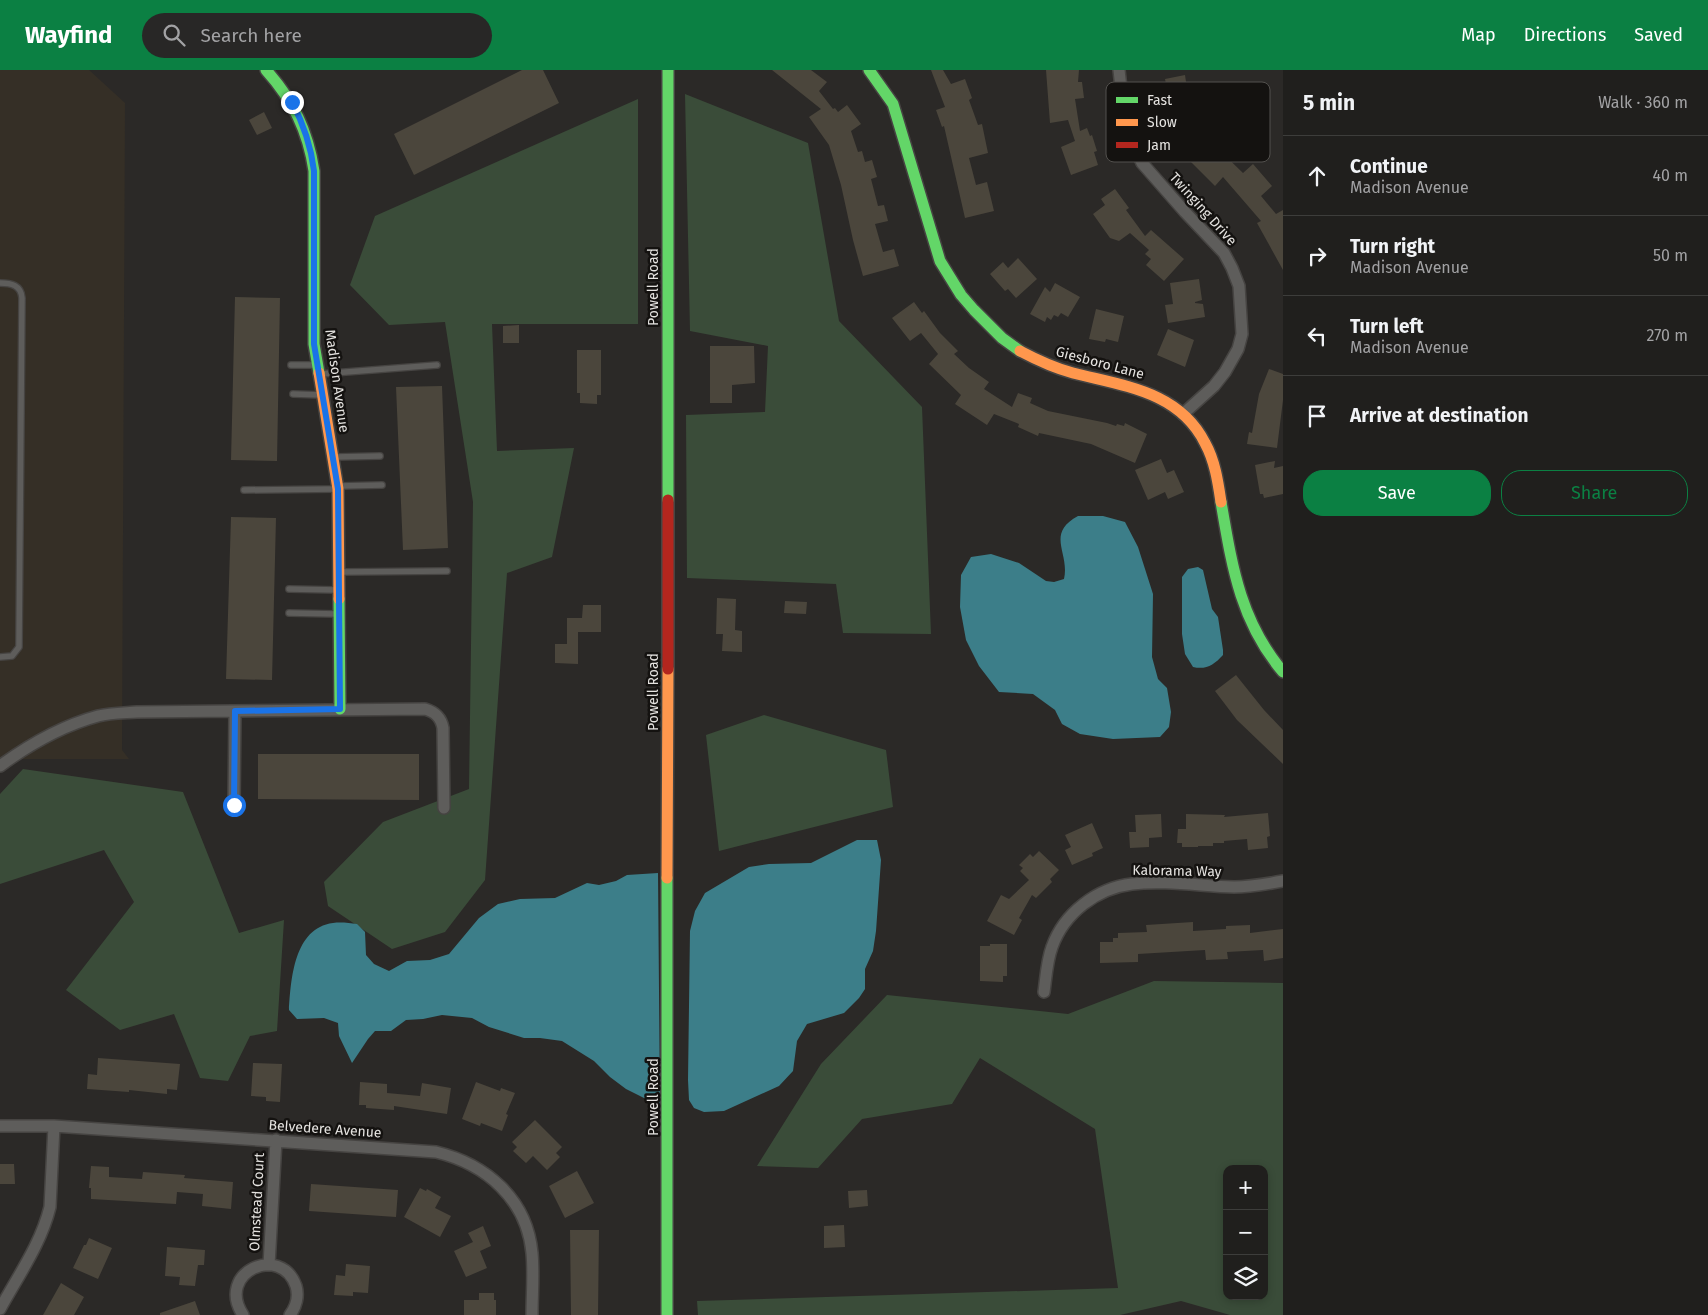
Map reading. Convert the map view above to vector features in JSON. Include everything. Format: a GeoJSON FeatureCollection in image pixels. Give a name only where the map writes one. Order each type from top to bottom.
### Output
{"type":"FeatureCollection","features":[{"type":"Feature","properties":{"kind":"street","name":"Madison Avenue"},"geometry":{"type":"LineString","coordinates":[[266,70],[284,90],[299,116],[305,129],[314,171],[314,344],[337,488],[340,590],[340,709]]}},
{"type":"Feature","properties":{"kind":"street","name":"Powell Road"},"geometry":{"type":"LineString","coordinates":[[667,1315],[668,70]]}},
{"type":"Feature","properties":{"kind":"street","name":"Giesboro Lane"},"geometry":{"type":"LineString","coordinates":[[869,70],[893,104],[940,261],[976,315],[1006,341],[1055,368],[1143,389],[1165,400],[1183,414],[1200,434],[1210,452],[1216,472],[1241,601],[1263,646],[1272,661],[1283,672]]}},
{"type":"Feature","properties":{"kind":"street","name":"Twinging Drive"},"geometry":{"type":"LineString","coordinates":[[1142,162],[1222,252],[1232,268],[1239,286],[1242,334],[1238,349],[1225,372],[1214,386],[1183,414]]}},
{"type":"Feature","properties":{"kind":"street"},"geometry":{"type":"LineString","coordinates":[[0,766],[25,748],[62,728],[100,716],[137,712],[425,709],[440,718],[444,728],[444,808]]}},
{"type":"Feature","properties":{"kind":"street"},"geometry":{"type":"LineString","coordinates":[[234,805],[235,711]]}},
{"type":"Feature","properties":{"kind":"street","name":"Kalorama Way"},"geometry":{"type":"LineString","coordinates":[[1044,992],[1051,949],[1059,932],[1079,908],[1102,893],[1131,884],[1236,887],[1256,886],[1283,881]]}},
{"type":"Feature","properties":{"kind":"street","name":"Belvedere Avenue"},"geometry":{"type":"LineString","coordinates":[[0,1126],[54,1126],[436,1152],[465,1161],[491,1177],[507,1193],[519,1212],[525,1226],[532,1254],[532,1315]]}},
{"type":"Feature","properties":{"kind":"street"},"geometry":{"type":"LineString","coordinates":[[0,1309],[42,1234],[47,1220],[50,1207],[54,1126]]}},
{"type":"Feature","properties":{"kind":"street","name":"Olmstead Court"},"geometry":{"type":"LineString","coordinates":[[269,1264],[276,1140]]}},
{"type":"Feature","properties":{"kind":"street","name":"Olmstead Court"},"geometry":{"type":"LineString","coordinates":[[243,1315],[236,1301],[237,1285],[246,1272],[261,1265],[269,1264],[284,1270],[294,1282],[297,1298],[296,1305],[290,1315]]}},
{"type":"Feature","properties":{"kind":"lane"},"geometry":{"type":"LineString","coordinates":[[0,283],[7,283],[17,287],[22,294],[22,298],[19,647],[12,656],[0,658]]}},
{"type":"Feature","properties":{"kind":"lane"},"geometry":{"type":"LineString","coordinates":[[291,365],[317,370],[437,365]]}},
{"type":"Feature","properties":{"kind":"lane"},"geometry":{"type":"LineString","coordinates":[[292,394],[322,395]]}},
{"type":"Feature","properties":{"kind":"lane"},"geometry":{"type":"LineString","coordinates":[[333,457],[380,456]]}},
{"type":"Feature","properties":{"kind":"lane"},"geometry":{"type":"LineString","coordinates":[[244,490],[382,485]]}},
{"type":"Feature","properties":{"kind":"lane"},"geometry":{"type":"LineString","coordinates":[[339,572],[447,572]]}},
{"type":"Feature","properties":{"kind":"lane"},"geometry":{"type":"LineString","coordinates":[[289,589],[340,590]]}},
{"type":"Feature","properties":{"kind":"lane"},"geometry":{"type":"LineString","coordinates":[[289,613],[340,614]]}},
{"type":"Feature","properties":{"kind":"shaded area"},"geometry":{"type":"Polygon","coordinates":[[[0,70],[89,70],[125,103],[122,750],[129,759],[0,759],[0,70]]]}},
{"type":"Feature","properties":{"kind":"green space"},"geometry":{"type":"Polygon","coordinates":[[[685,94],[808,143],[839,321],[922,407],[931,634],[843,633],[836,584],[687,578],[686,415],[765,412],[768,346],[690,331],[685,94]]]}},
{"type":"Feature","properties":{"kind":"green space"},"geometry":{"type":"Polygon","coordinates":[[[638,99],[638,324],[492,324],[497,451],[574,448],[552,557],[507,573],[485,880],[445,932],[392,949],[328,906],[324,882],[383,822],[469,789],[473,502],[445,322],[389,325],[350,285],[375,216],[638,99]]]}},
{"type":"Feature","properties":{"kind":"green space"},"geometry":{"type":"Polygon","coordinates":[[[764,715],[886,750],[893,807],[719,851],[706,735],[764,715]]]}},
{"type":"Feature","properties":{"kind":"green space"},"geometry":{"type":"Polygon","coordinates":[[[23,769],[183,792],[239,933],[284,920],[277,1031],[250,1036],[228,1081],[200,1078],[174,1014],[120,1030],[66,990],[134,902],[104,850],[0,884],[0,794],[23,769]]]}},
{"type":"Feature","properties":{"kind":"green space"},"geometry":{"type":"Polygon","coordinates":[[[1154,981],[1283,983],[1283,1315],[1230,1315],[1181,1301],[1120,1315],[698,1315],[697,1301],[1118,1288],[1095,1129],[980,1058],[952,1104],[862,1119],[818,1168],[757,1166],[821,1064],[887,995],[1068,1014],[1154,981]]]}},
{"type":"Feature","properties":{"kind":"water"},"geometry":{"type":"Polygon","coordinates":[[[1078,516],[1103,516],[1125,522],[1138,547],[1153,594],[1152,657],[1158,679],[1167,688],[1171,712],[1169,727],[1160,737],[1113,739],[1080,734],[1062,724],[1055,710],[1033,694],[999,692],[979,666],[966,640],[960,607],[961,575],[971,557],[991,554],[1019,563],[1046,581],[1054,582],[1064,579],[1065,570],[1061,537],[1068,523],[1078,516]]]}},
{"type":"Feature","properties":{"kind":"water"},"geometry":{"type":"Polygon","coordinates":[[[1198,567],[1203,570],[1212,609],[1218,617],[1223,650],[1223,655],[1216,662],[1202,668],[1193,667],[1185,654],[1182,634],[1182,577],[1188,569],[1198,567]]]}},
{"type":"Feature","properties":{"kind":"water"},"geometry":{"type":"Polygon","coordinates":[[[857,840],[877,840],[881,860],[876,931],[873,951],[865,969],[865,989],[844,1013],[807,1024],[797,1041],[793,1071],[779,1086],[724,1111],[704,1112],[694,1108],[689,1100],[688,1080],[690,931],[695,911],[705,893],[749,867],[769,864],[811,863],[857,840]]]}},
{"type":"Feature","properties":{"kind":"water"},"geometry":{"type":"Polygon","coordinates":[[[658,873],[660,1106],[626,1089],[610,1077],[594,1061],[562,1041],[524,1038],[489,1027],[472,1018],[442,1015],[406,1020],[391,1031],[375,1031],[352,1063],[339,1036],[338,1023],[324,1018],[297,1019],[289,1010],[291,984],[297,957],[302,945],[310,934],[320,927],[333,923],[357,924],[365,932],[366,955],[374,964],[389,971],[407,961],[430,960],[449,954],[479,918],[498,904],[520,899],[555,898],[587,883],[599,885],[616,881],[627,875],[658,873]]]}},
{"type":"Feature","properties":{"kind":"building"},"geometry":{"type":"Polygon","coordinates":[[[522,70],[543,70],[559,103],[414,175],[394,134],[522,70]]]}},
{"type":"Feature","properties":{"kind":"building"},"geometry":{"type":"Polygon","coordinates":[[[772,70],[811,70],[827,82],[819,91],[833,109],[835,108],[838,112],[847,105],[861,124],[851,131],[858,152],[862,151],[865,162],[872,160],[877,177],[871,179],[878,206],[884,205],[888,221],[875,224],[883,252],[894,249],[899,266],[863,276],[841,185],[829,145],[809,117],[821,109],[772,70]]]}},
{"type":"Feature","properties":{"kind":"building"},"geometry":{"type":"Polygon","coordinates":[[[931,70],[943,70],[951,84],[965,79],[972,98],[969,100],[978,125],[982,124],[988,153],[969,158],[976,185],[987,182],[994,211],[965,218],[944,126],[942,127],[936,110],[945,107],[931,70]]]}},
{"type":"Feature","properties":{"kind":"building"},"geometry":{"type":"Polygon","coordinates":[[[1046,70],[1079,70],[1078,82],[1082,82],[1084,98],[1075,99],[1080,131],[1087,128],[1090,136],[1092,135],[1097,151],[1094,152],[1098,165],[1071,175],[1061,147],[1075,141],[1068,120],[1050,123],[1046,70]]]}},
{"type":"Feature","properties":{"kind":"building"},"geometry":{"type":"Polygon","coordinates":[[[1185,75],[1186,82],[1166,82],[1165,79],[1185,75]]]}},
{"type":"Feature","properties":{"kind":"building"},"geometry":{"type":"Polygon","coordinates":[[[264,112],[272,128],[257,135],[249,120],[264,112]]]}},
{"type":"Feature","properties":{"kind":"building"},"geometry":{"type":"Polygon","coordinates":[[[1191,162],[1232,162],[1243,173],[1253,164],[1272,186],[1261,196],[1276,214],[1283,210],[1283,270],[1257,223],[1261,221],[1223,177],[1215,186],[1191,162]]]}},
{"type":"Feature","properties":{"kind":"building"},"geometry":{"type":"Polygon","coordinates":[[[1115,189],[1129,208],[1126,210],[1145,236],[1151,230],[1184,259],[1164,281],[1146,265],[1151,259],[1145,254],[1149,250],[1130,233],[1119,241],[1110,238],[1093,214],[1105,205],[1101,199],[1115,189]]]}},
{"type":"Feature","properties":{"kind":"building"},"geometry":{"type":"Polygon","coordinates":[[[1018,258],[1037,279],[1016,298],[1008,289],[1005,291],[990,274],[1003,262],[1008,268],[1018,258]]]}},
{"type":"Feature","properties":{"kind":"building"},"geometry":{"type":"Polygon","coordinates":[[[1199,279],[1202,300],[1195,303],[1203,304],[1205,317],[1168,323],[1165,305],[1173,304],[1170,283],[1199,279]]]}},
{"type":"Feature","properties":{"kind":"building"},"geometry":{"type":"Polygon","coordinates":[[[1055,283],[1080,297],[1068,317],[1061,313],[1058,317],[1054,315],[1051,320],[1047,317],[1045,322],[1030,314],[1045,287],[1050,292],[1055,283]]]}},
{"type":"Feature","properties":{"kind":"building"},"geometry":{"type":"Polygon","coordinates":[[[235,297],[280,298],[277,461],[231,460],[235,297]]]}},
{"type":"Feature","properties":{"kind":"building"},"geometry":{"type":"Polygon","coordinates":[[[914,302],[958,351],[954,354],[969,368],[989,382],[984,389],[1012,407],[1018,393],[1032,398],[1030,403],[1048,411],[1116,426],[1117,424],[1124,426],[1125,423],[1147,434],[1135,463],[1091,444],[1039,433],[1038,436],[1018,427],[1019,424],[994,414],[987,425],[955,404],[961,395],[929,364],[938,354],[921,333],[910,341],[892,318],[914,302]]]}},
{"type":"Feature","properties":{"kind":"building"},"geometry":{"type":"Polygon","coordinates":[[[1096,309],[1124,316],[1118,342],[1106,339],[1105,342],[1089,339],[1096,309]]]}},
{"type":"Feature","properties":{"kind":"building"},"geometry":{"type":"Polygon","coordinates":[[[519,325],[519,343],[503,343],[503,326],[519,325]]]}},
{"type":"Feature","properties":{"kind":"building"},"geometry":{"type":"Polygon","coordinates":[[[1168,329],[1194,340],[1185,367],[1157,355],[1168,329]]]}},
{"type":"Feature","properties":{"kind":"building"},"geometry":{"type":"Polygon","coordinates":[[[710,346],[754,346],[755,383],[732,385],[732,403],[710,403],[710,346]]]}},
{"type":"Feature","properties":{"kind":"building"},"geometry":{"type":"Polygon","coordinates":[[[577,350],[601,350],[601,395],[597,395],[597,404],[580,403],[580,393],[577,393],[577,350]]]}},
{"type":"Feature","properties":{"kind":"building"},"geometry":{"type":"Polygon","coordinates":[[[1269,369],[1283,374],[1283,400],[1277,448],[1247,444],[1249,432],[1252,433],[1259,394],[1269,369]]]}},
{"type":"Feature","properties":{"kind":"building"},"geometry":{"type":"Polygon","coordinates":[[[442,386],[448,548],[403,550],[396,387],[442,386]]]}},
{"type":"Feature","properties":{"kind":"building"},"geometry":{"type":"Polygon","coordinates":[[[1161,459],[1167,473],[1174,470],[1184,492],[1168,499],[1165,492],[1148,500],[1135,470],[1161,459]]]}},
{"type":"Feature","properties":{"kind":"building"},"geometry":{"type":"Polygon","coordinates":[[[1275,461],[1274,468],[1283,466],[1283,494],[1264,498],[1263,494],[1260,494],[1255,465],[1275,461]]]}},
{"type":"Feature","properties":{"kind":"building"},"geometry":{"type":"Polygon","coordinates":[[[231,517],[276,518],[272,680],[226,679],[231,517]]]}},
{"type":"Feature","properties":{"kind":"building"},"geometry":{"type":"Polygon","coordinates":[[[717,598],[736,599],[735,630],[742,631],[742,652],[722,651],[723,634],[716,634],[717,598]]]}},
{"type":"Feature","properties":{"kind":"building"},"geometry":{"type":"Polygon","coordinates":[[[785,601],[807,602],[806,614],[784,613],[785,601]]]}},
{"type":"Feature","properties":{"kind":"building"},"geometry":{"type":"Polygon","coordinates":[[[583,605],[601,605],[601,632],[578,632],[578,664],[555,663],[555,644],[567,644],[567,618],[582,618],[583,605]]]}},
{"type":"Feature","properties":{"kind":"building"},"geometry":{"type":"Polygon","coordinates":[[[1236,675],[1283,730],[1283,764],[1237,720],[1215,691],[1236,675]]]}},
{"type":"Feature","properties":{"kind":"building"},"geometry":{"type":"Polygon","coordinates":[[[258,754],[419,754],[419,800],[258,799],[258,754]]]}},
{"type":"Feature","properties":{"kind":"building"},"geometry":{"type":"Polygon","coordinates":[[[1268,813],[1270,836],[1267,837],[1268,848],[1248,850],[1247,839],[1224,841],[1224,843],[1213,843],[1213,846],[1198,847],[1182,847],[1182,843],[1177,843],[1178,829],[1186,829],[1186,814],[1225,815],[1224,817],[1268,813]]]}},
{"type":"Feature","properties":{"kind":"building"},"geometry":{"type":"Polygon","coordinates":[[[1161,814],[1162,837],[1149,838],[1149,847],[1130,848],[1129,832],[1136,832],[1135,815],[1161,814]]]}},
{"type":"Feature","properties":{"kind":"building"},"geometry":{"type":"Polygon","coordinates":[[[1092,823],[1103,848],[1092,853],[1093,856],[1072,865],[1065,850],[1071,847],[1065,835],[1092,823]]]}},
{"type":"Feature","properties":{"kind":"building"},"geometry":{"type":"Polygon","coordinates":[[[1039,851],[1059,870],[1050,879],[1052,882],[1036,898],[1032,895],[1019,918],[1022,920],[1014,935],[987,921],[1001,895],[1009,899],[1029,880],[1020,871],[1023,868],[1019,865],[1030,854],[1033,857],[1039,851]]]}},
{"type":"Feature","properties":{"kind":"building"},"geometry":{"type":"Polygon","coordinates":[[[1193,922],[1193,931],[1226,929],[1226,926],[1250,925],[1250,933],[1283,929],[1283,958],[1264,961],[1263,950],[1227,952],[1228,959],[1206,960],[1205,950],[1138,954],[1138,962],[1100,963],[1100,942],[1113,942],[1113,938],[1118,938],[1118,933],[1147,932],[1146,925],[1193,922]]]}},
{"type":"Feature","properties":{"kind":"building"},"geometry":{"type":"Polygon","coordinates":[[[990,944],[1007,944],[1007,976],[1003,976],[1003,982],[980,981],[980,946],[990,946],[990,944]]]}},
{"type":"Feature","properties":{"kind":"building"},"geometry":{"type":"Polygon","coordinates":[[[98,1058],[180,1064],[177,1090],[167,1089],[167,1094],[129,1090],[129,1092],[87,1089],[88,1074],[97,1075],[98,1058]]]}},
{"type":"Feature","properties":{"kind":"building"},"geometry":{"type":"Polygon","coordinates":[[[253,1063],[282,1064],[280,1102],[266,1101],[266,1097],[251,1096],[253,1063]]]}},
{"type":"Feature","properties":{"kind":"building"},"geometry":{"type":"Polygon","coordinates":[[[360,1082],[387,1084],[387,1093],[420,1096],[422,1083],[451,1088],[447,1114],[394,1106],[394,1110],[366,1108],[366,1105],[359,1105],[360,1082]]]}},
{"type":"Feature","properties":{"kind":"building"},"geometry":{"type":"Polygon","coordinates":[[[476,1082],[500,1091],[501,1088],[515,1093],[506,1114],[508,1115],[502,1131],[481,1123],[480,1126],[462,1119],[476,1082]]]}},
{"type":"Feature","properties":{"kind":"building"},"geometry":{"type":"Polygon","coordinates":[[[535,1120],[562,1147],[556,1153],[560,1157],[547,1170],[533,1156],[526,1163],[513,1151],[517,1147],[512,1142],[535,1120]]]}},
{"type":"Feature","properties":{"kind":"building"},"geometry":{"type":"Polygon","coordinates":[[[0,1164],[14,1164],[15,1184],[0,1184],[0,1164]]]}},
{"type":"Feature","properties":{"kind":"building"},"geometry":{"type":"Polygon","coordinates":[[[91,1166],[109,1167],[109,1177],[142,1179],[143,1172],[185,1175],[184,1178],[233,1182],[231,1209],[202,1206],[203,1194],[177,1192],[176,1204],[91,1199],[91,1188],[89,1188],[91,1166]]]}},
{"type":"Feature","properties":{"kind":"building"},"geometry":{"type":"Polygon","coordinates":[[[577,1171],[594,1203],[565,1218],[549,1186],[577,1171]]]}},
{"type":"Feature","properties":{"kind":"building"},"geometry":{"type":"Polygon","coordinates":[[[311,1184],[398,1190],[396,1217],[309,1211],[311,1184]]]}},
{"type":"Feature","properties":{"kind":"building"},"geometry":{"type":"Polygon","coordinates":[[[420,1188],[426,1191],[427,1189],[441,1197],[435,1208],[451,1216],[440,1237],[404,1217],[420,1188]]]}},
{"type":"Feature","properties":{"kind":"building"},"geometry":{"type":"Polygon","coordinates":[[[867,1190],[868,1206],[849,1208],[848,1191],[867,1190]]]}},
{"type":"Feature","properties":{"kind":"building"},"geometry":{"type":"Polygon","coordinates":[[[844,1225],[845,1247],[824,1248],[824,1226],[844,1225]]]}},
{"type":"Feature","properties":{"kind":"building"},"geometry":{"type":"Polygon","coordinates":[[[483,1226],[491,1246],[480,1251],[487,1268],[466,1277],[454,1251],[473,1242],[468,1233],[483,1226]]]}},
{"type":"Feature","properties":{"kind":"building"},"geometry":{"type":"Polygon","coordinates":[[[570,1230],[599,1230],[598,1315],[571,1315],[570,1230]]]}},
{"type":"Feature","properties":{"kind":"building"},"geometry":{"type":"Polygon","coordinates":[[[89,1238],[112,1248],[98,1279],[73,1268],[89,1238]]]}},
{"type":"Feature","properties":{"kind":"building"},"geometry":{"type":"Polygon","coordinates":[[[167,1247],[205,1250],[204,1265],[198,1265],[195,1286],[179,1285],[180,1277],[165,1276],[167,1247]]]}},
{"type":"Feature","properties":{"kind":"building"},"geometry":{"type":"Polygon","coordinates":[[[346,1264],[370,1266],[368,1293],[353,1292],[353,1296],[334,1295],[336,1275],[345,1276],[346,1264]]]}},
{"type":"Feature","properties":{"kind":"building"},"geometry":{"type":"Polygon","coordinates":[[[61,1283],[84,1297],[74,1315],[43,1315],[61,1283]]]}},
{"type":"Feature","properties":{"kind":"building"},"geometry":{"type":"Polygon","coordinates":[[[479,1293],[494,1293],[496,1315],[464,1315],[464,1300],[479,1300],[479,1293]]]}},
{"type":"Feature","properties":{"kind":"building"},"geometry":{"type":"Polygon","coordinates":[[[195,1301],[200,1315],[160,1315],[160,1313],[195,1301]]]}},
{"type":"Feature","properties":{"kind":"traffic: fast"},"geometry":{"type":"LineString","coordinates":[[266,70],[276,81],[298,117],[308,143],[314,171],[314,344],[319,373]]}},
{"type":"Feature","properties":{"kind":"traffic: fast"},"geometry":{"type":"LineString","coordinates":[[668,70],[668,500]]}},
{"type":"Feature","properties":{"kind":"traffic: fast"},"geometry":{"type":"LineString","coordinates":[[869,70],[893,104],[940,261],[961,295],[974,310],[1002,338],[1020,351]]}},
{"type":"Feature","properties":{"kind":"traffic: fast"},"geometry":{"type":"LineString","coordinates":[[1221,502],[1234,570],[1247,613],[1268,653],[1283,672]]}},
{"type":"Feature","properties":{"kind":"traffic: fast"},"geometry":{"type":"LineString","coordinates":[[339,599],[340,709]]}},
{"type":"Feature","properties":{"kind":"traffic: fast"},"geometry":{"type":"LineString","coordinates":[[667,878],[667,1315]]}},
{"type":"Feature","properties":{"kind":"traffic: slow"},"geometry":{"type":"LineString","coordinates":[[1020,351],[1059,369],[1148,393],[1165,401],[1180,412],[1194,426],[1205,443],[1216,472],[1221,502]]}},
{"type":"Feature","properties":{"kind":"traffic: slow"},"geometry":{"type":"LineString","coordinates":[[319,373],[338,489],[339,599]]}},
{"type":"Feature","properties":{"kind":"traffic: slow"},"geometry":{"type":"LineString","coordinates":[[667,878],[668,669]]}},
{"type":"Feature","properties":{"kind":"traffic: jam"},"geometry":{"type":"LineString","coordinates":[[668,500],[668,669]]}},
{"type":"Feature","properties":{"kind":"route"},"geometry":{"type":"LineString","coordinates":[[234,805],[235,711],[340,709],[339,508],[335,469],[316,365],[314,344],[314,171],[305,129],[292,102]]}}]}
